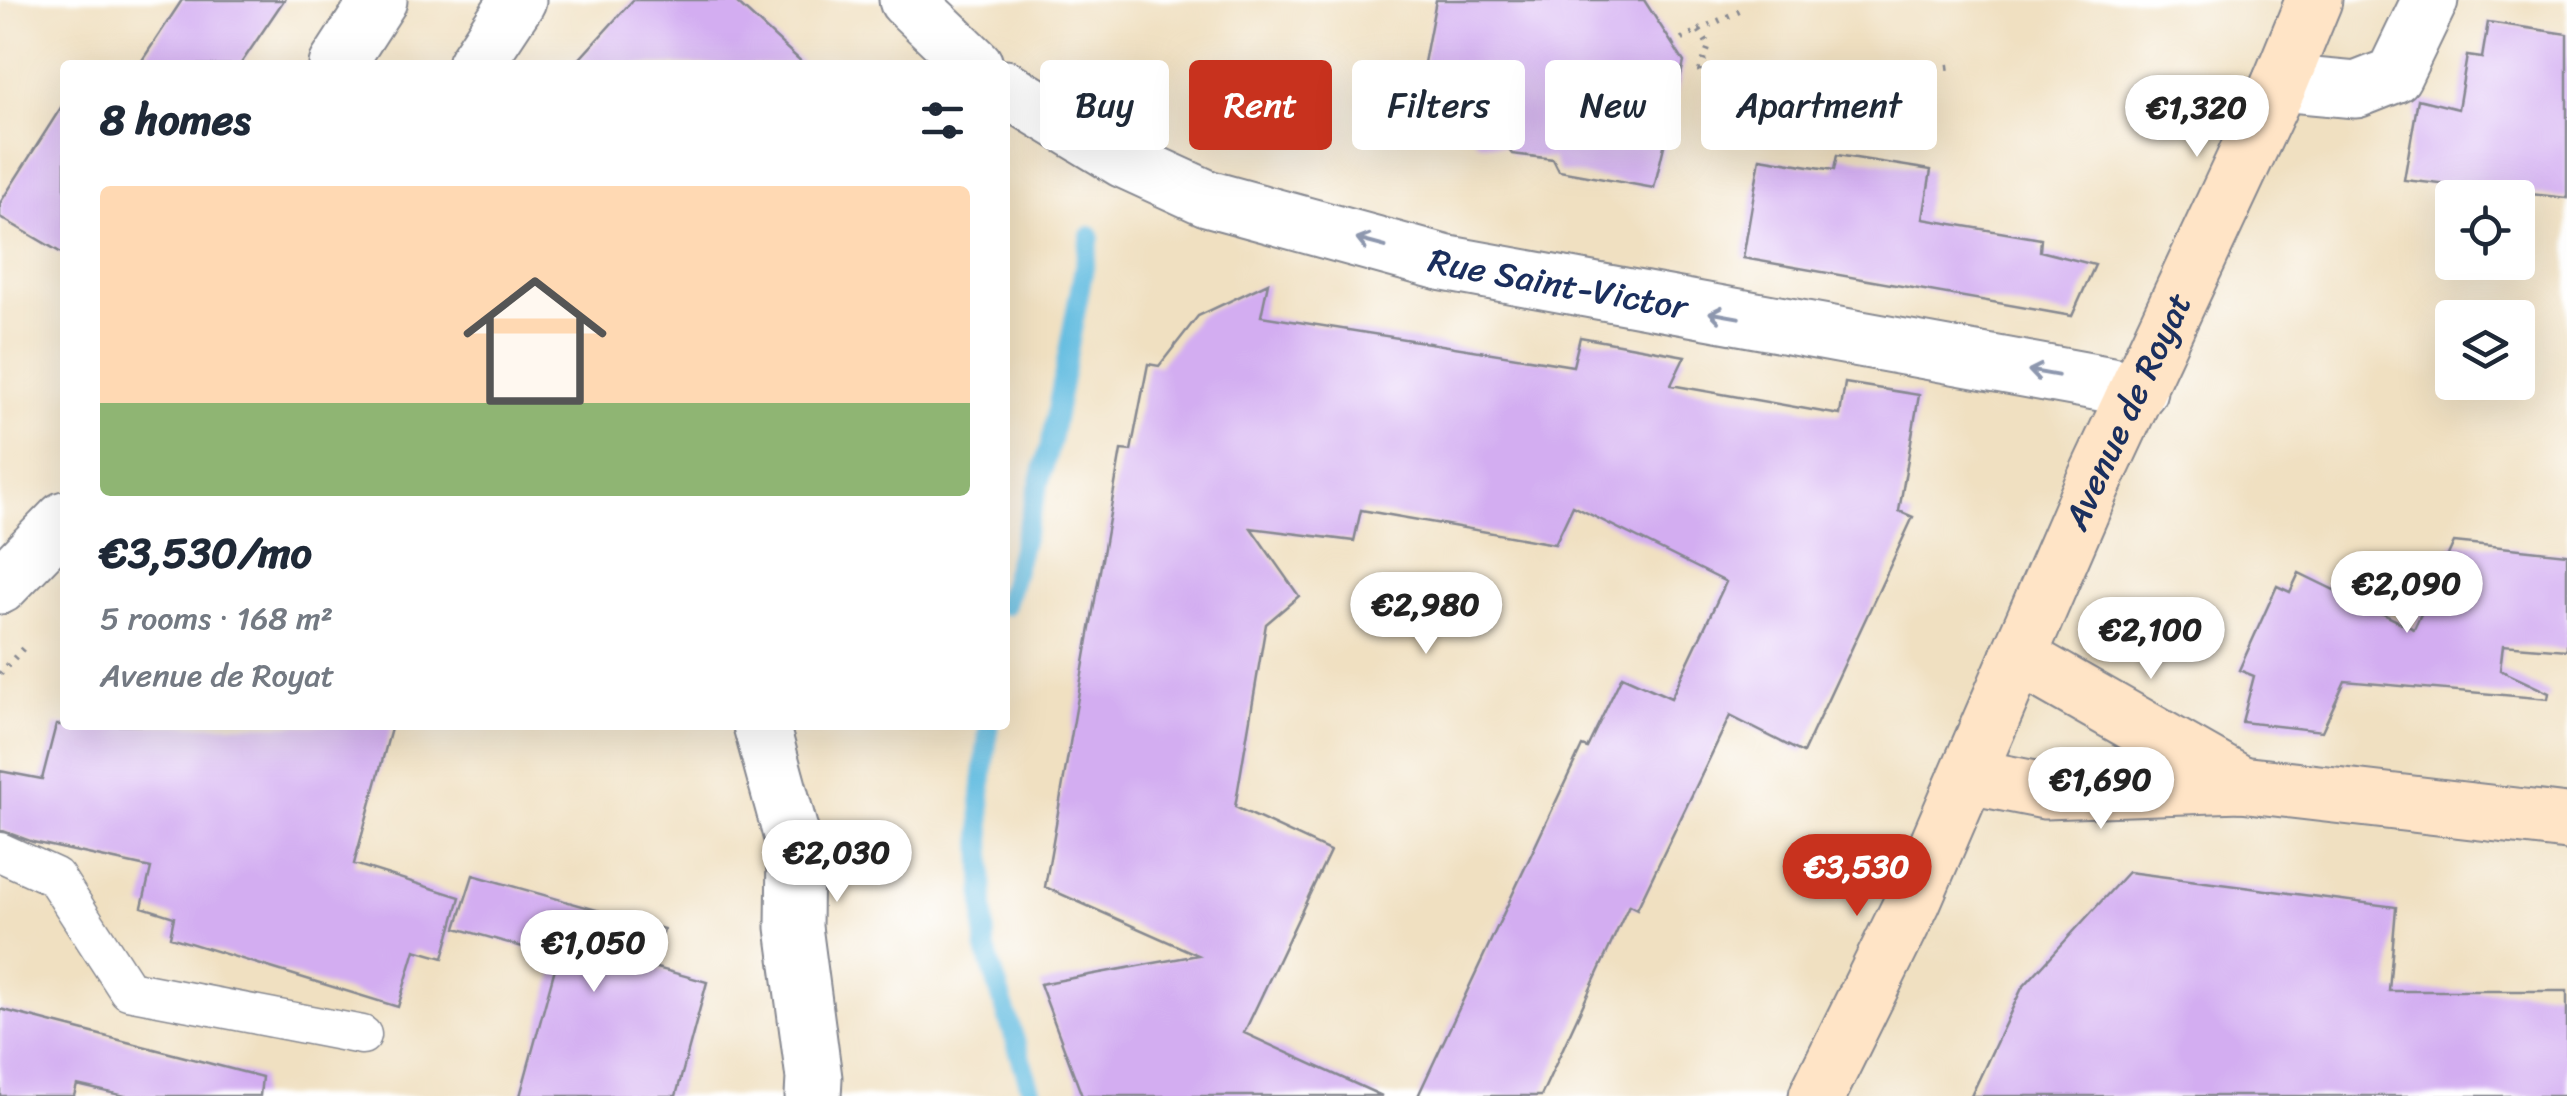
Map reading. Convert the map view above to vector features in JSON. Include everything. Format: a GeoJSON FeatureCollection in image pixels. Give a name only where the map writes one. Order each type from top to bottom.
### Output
{"type":"FeatureCollection","features":[{"type":"Feature","properties":{"kind":"main road","name":"Avenue de Royat"},"geometry":{"type":"LineString","coordinates":[[1817,1096],[1969,776],[2018,657],[2280,83],[2314,0]]}},
{"type":"Feature","properties":{"kind":"main road"},"geometry":{"type":"LineString","coordinates":[[2018,657],[2242,784]]}},
{"type":"Feature","properties":{"kind":"main road"},"geometry":{"type":"LineString","coordinates":[[1969,776],[2046,791],[2242,784],[2567,822]]}},
{"type":"Feature","properties":{"kind":"street"},"geometry":{"type":"LineString","coordinates":[[340,60],[379,0]]}},
{"type":"Feature","properties":{"kind":"street"},"geometry":{"type":"LineString","coordinates":[[478,60],[518,0]]}},
{"type":"Feature","properties":{"kind":"street"},"geometry":{"type":"LineString","coordinates":[[907,0],[971,60]]}},
{"type":"Feature","properties":{"kind":"street"},"geometry":{"type":"LineString","coordinates":[[2280,83],[2356,90],[2394,75],[2430,0]]}},
{"type":"Feature","properties":{"kind":"street","name":"Rue Saint-Victor"},"geometry":{"type":"LineString","coordinates":[[1010,91],[1124,160],[1207,198],[1444,263],[2139,390]]}},
{"type":"Feature","properties":{"kind":"street"},"geometry":{"type":"LineString","coordinates":[[0,586],[60,525]]}},
{"type":"Feature","properties":{"kind":"street"},"geometry":{"type":"LineString","coordinates":[[762,730],[795,850],[794,927],[814,1078],[813,1096]]}},
{"type":"Feature","properties":{"kind":"lane"},"geometry":{"type":"LineString","coordinates":[[0,852],[55,878],[128,990],[362,1035]]}},
{"type":"Feature","properties":{"kind":"path"},"geometry":{"type":"LineString","coordinates":[[1672,44],[1746,8]]}},
{"type":"Feature","properties":{"kind":"path"},"geometry":{"type":"LineString","coordinates":[[1699,30],[1709,46],[1700,71],[1721,106],[1758,86],[1832,103],[1900,73],[1956,66]]}},
{"type":"Feature","properties":{"kind":"building"},"geometry":{"type":"Polygon","coordinates":[[[182,0],[284,0],[243,60],[142,60],[182,0]]]}},
{"type":"Feature","properties":{"kind":"building"},"geometry":{"type":"Polygon","coordinates":[[[633,0],[734,0],[800,60],[579,60],[633,0]]]}},
{"type":"Feature","properties":{"kind":"building"},"geometry":{"type":"Polygon","coordinates":[[[1436,0],[1644,0],[1684,62],[1681,75],[1681,60],[1545,60],[1545,150],[1663,150],[1654,188],[1559,171],[1553,159],[1512,154],[1509,150],[1525,150],[1525,60],[1425,60],[1436,0]]]}},
{"type":"Feature","properties":{"kind":"building"},"geometry":{"type":"Polygon","coordinates":[[[2488,22],[2567,34],[2567,198],[2535,194],[2535,180],[2435,180],[2435,183],[2404,180],[2418,99],[2458,109],[2467,56],[2482,58],[2488,22]]]}},
{"type":"Feature","properties":{"kind":"building"},"geometry":{"type":"Polygon","coordinates":[[[60,109],[60,252],[0,217],[0,203],[60,109]]]}},
{"type":"Feature","properties":{"kind":"building"},"geometry":{"type":"Polygon","coordinates":[[[1837,155],[1931,170],[1923,219],[2041,239],[2040,251],[2095,265],[2072,316],[1743,258],[1760,158],[1834,170],[1837,155]]]}},
{"type":"Feature","properties":{"kind":"building"},"geometry":{"type":"Polygon","coordinates":[[[1268,283],[1261,316],[1573,366],[1580,337],[1685,356],[1671,385],[1840,415],[1845,383],[1919,395],[1899,511],[1913,517],[1803,753],[1730,716],[1637,909],[1629,905],[1541,1096],[1418,1096],[1582,746],[1587,748],[1622,676],[1671,698],[1726,582],[1573,506],[1555,544],[1361,510],[1354,541],[1251,528],[1299,596],[1266,624],[1235,807],[1330,851],[1244,1033],[1382,1096],[1082,1096],[1040,984],[1198,955],[1045,887],[1121,450],[1131,451],[1148,364],[1159,366],[1198,316],[1268,283]]]}},
{"type":"Feature","properties":{"kind":"building"},"geometry":{"type":"Polygon","coordinates":[[[2454,542],[2567,554],[2567,650],[2503,645],[2500,670],[2549,693],[2548,699],[2345,681],[2322,731],[2242,722],[2254,676],[2239,670],[2277,586],[2290,592],[2299,573],[2414,629],[2454,542]]]}},
{"type":"Feature","properties":{"kind":"building"},"geometry":{"type":"Polygon","coordinates":[[[56,725],[60,725],[60,730],[391,730],[354,864],[460,897],[443,958],[415,950],[398,1007],[170,937],[174,917],[142,907],[151,868],[33,842],[0,830],[0,771],[42,779],[56,725]]]}},
{"type":"Feature","properties":{"kind":"building"},"geometry":{"type":"Polygon","coordinates":[[[2128,872],[2396,907],[2389,991],[2567,991],[2567,1096],[1971,1096],[2022,988],[2128,872]]]}},
{"type":"Feature","properties":{"kind":"building"},"geometry":{"type":"Polygon","coordinates":[[[473,875],[664,929],[653,967],[707,982],[676,1096],[520,1096],[558,957],[456,928],[473,875]]]}},
{"type":"Feature","properties":{"kind":"building"},"geometry":{"type":"Polygon","coordinates":[[[0,1009],[262,1077],[260,1096],[125,1096],[77,1085],[74,1096],[0,1096],[0,1009]]]}},
{"type":"Feature","properties":{"kind":"waterway"},"geometry":{"type":"LineString","coordinates":[[1010,587],[1051,441],[1090,236]]}},
{"type":"Feature","properties":{"kind":"waterway"},"geometry":{"type":"LineString","coordinates":[[988,730],[981,794],[985,947],[1033,1096]]}}]}
